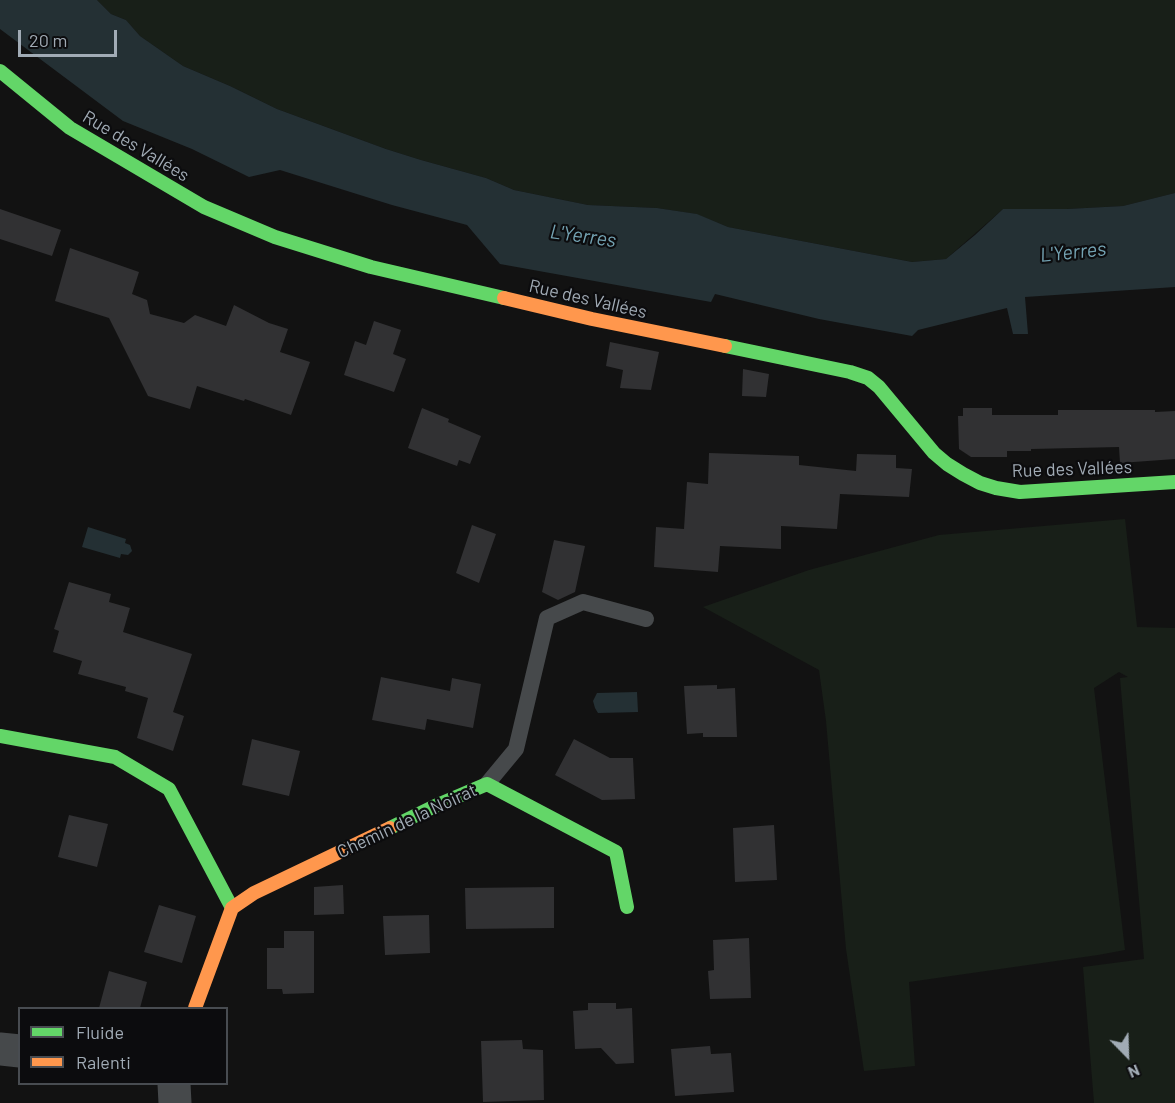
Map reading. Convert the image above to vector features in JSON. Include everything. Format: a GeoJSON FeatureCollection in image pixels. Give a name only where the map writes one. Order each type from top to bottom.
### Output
{"type":"FeatureCollection","features":[{"type":"Feature","properties":{"kind":"street","name":"Rue des Vallées"},"geometry":{"type":"LineString","coordinates":[[0,71],[70,128],[204,207],[275,237],[371,267],[557,311],[850,372],[868,378],[879,387],[934,453],[963,474],[996,488],[1020,492],[1175,482]]}},
{"type":"Feature","properties":{"kind":"street"},"geometry":{"type":"LineString","coordinates":[[0,736],[115,757],[169,789],[232,908],[195,1007]]}},
{"type":"Feature","properties":{"kind":"street"},"geometry":{"type":"LineString","coordinates":[[487,784],[616,852],[627,907]]}},
{"type":"Feature","properties":{"kind":"street","name":"Chemin de la Noirat"},"geometry":{"type":"LineString","coordinates":[[232,908],[254,893],[432,807],[487,784]]}},
{"type":"Feature","properties":{"kind":"street"},"geometry":{"type":"LineString","coordinates":[[0,1049],[18,1051]]}},
{"type":"Feature","properties":{"kind":"street"},"geometry":{"type":"LineString","coordinates":[[174,1085],[175,1103]]}},
{"type":"Feature","properties":{"kind":"lane","name":"Chemin de la Noirat"},"geometry":{"type":"LineString","coordinates":[[487,784],[516,749],[547,618],[583,602],[646,619]]}},
{"type":"Feature","properties":{"kind":"shaded area"},"geometry":{"type":"Polygon","coordinates":[[[97,0],[1175,0],[1175,193],[1123,206],[1003,209],[946,259],[912,262],[728,227],[696,214],[657,208],[588,205],[514,190],[486,178],[386,149],[277,109],[183,66],[140,36],[126,20],[111,14],[97,0]]]}},
{"type":"Feature","properties":{"kind":"shaded area"},"geometry":{"type":"Polygon","coordinates":[[[1125,519],[1137,627],[1175,628],[1175,1103],[1094,1103],[1083,967],[1144,959],[1120,678],[1128,677],[1119,672],[1094,688],[1125,950],[909,982],[915,1066],[864,1071],[846,949],[826,721],[819,670],[703,607],[809,570],[939,535],[1125,519]]]}},
{"type":"Feature","properties":{"kind":"water","name":"L'Yerres"},"geometry":{"type":"Polygon","coordinates":[[[0,0],[97,0],[111,14],[126,20],[140,36],[183,66],[277,109],[386,149],[486,178],[514,190],[588,205],[657,208],[697,214],[728,227],[912,262],[946,259],[1003,209],[1123,206],[1175,193],[1175,287],[1025,297],[1028,334],[1013,334],[1007,308],[918,330],[912,336],[819,319],[715,294],[711,302],[500,264],[467,225],[392,205],[280,170],[249,177],[192,149],[123,121],[0,29],[0,0]]]}},
{"type":"Feature","properties":{"kind":"water"},"geometry":{"type":"Polygon","coordinates":[[[88,527],[126,539],[125,543],[130,545],[132,551],[128,555],[121,554],[120,558],[82,547],[88,527]]]}},
{"type":"Feature","properties":{"kind":"water"},"geometry":{"type":"Polygon","coordinates":[[[637,692],[638,712],[598,713],[595,708],[593,701],[597,693],[637,692]]]}},
{"type":"Feature","properties":{"kind":"building"},"geometry":{"type":"Polygon","coordinates":[[[0,209],[61,230],[52,256],[0,239],[0,209]]]}},
{"type":"Feature","properties":{"kind":"building"},"geometry":{"type":"Polygon","coordinates":[[[70,248],[139,272],[132,294],[147,300],[150,314],[184,323],[195,315],[226,326],[234,305],[269,323],[288,329],[280,352],[310,362],[291,415],[197,386],[190,409],[148,396],[109,318],[55,301],[70,248]]]}},
{"type":"Feature","properties":{"kind":"building"},"geometry":{"type":"Polygon","coordinates":[[[374,321],[401,330],[393,354],[406,359],[394,392],[344,375],[355,341],[366,345],[374,321]]]}},
{"type":"Feature","properties":{"kind":"building"},"geometry":{"type":"Polygon","coordinates":[[[610,342],[659,352],[651,390],[620,388],[623,370],[606,366],[610,342]]]}},
{"type":"Feature","properties":{"kind":"building"},"geometry":{"type":"Polygon","coordinates":[[[743,369],[769,374],[766,397],[742,396],[743,369]]]}},
{"type":"Feature","properties":{"kind":"building"},"geometry":{"type":"Polygon","coordinates":[[[422,408],[481,436],[470,464],[459,460],[457,466],[408,448],[422,408]]]}},
{"type":"Feature","properties":{"kind":"building"},"geometry":{"type":"Polygon","coordinates":[[[963,408],[992,408],[992,415],[1058,415],[1058,410],[1175,411],[1175,459],[1120,463],[1119,447],[1031,449],[1031,451],[1007,451],[1007,457],[971,457],[959,449],[958,416],[963,416],[963,408]]]}},
{"type":"Feature","properties":{"kind":"building"},"geometry":{"type":"Polygon","coordinates":[[[709,453],[799,456],[799,465],[856,471],[857,454],[896,455],[896,468],[912,469],[909,497],[840,494],[837,529],[781,526],[781,549],[720,546],[718,572],[654,567],[656,527],[684,529],[687,482],[708,484],[709,453]]]}},
{"type":"Feature","properties":{"kind":"building"},"geometry":{"type":"Polygon","coordinates":[[[472,525],[496,534],[479,583],[456,573],[472,525]]]}},
{"type":"Feature","properties":{"kind":"building"},"geometry":{"type":"Polygon","coordinates":[[[554,540],[585,546],[575,592],[558,600],[542,592],[554,540]]]}},
{"type":"Feature","properties":{"kind":"building"},"geometry":{"type":"Polygon","coordinates":[[[69,582],[111,594],[109,602],[130,608],[123,632],[192,654],[173,712],[184,716],[173,751],[137,738],[148,698],[125,691],[126,687],[78,674],[82,661],[53,652],[59,631],[54,629],[69,582]]]}},
{"type":"Feature","properties":{"kind":"building"},"geometry":{"type":"Polygon","coordinates":[[[381,677],[450,691],[452,678],[481,684],[473,728],[427,719],[425,730],[372,720],[381,677]]]}},
{"type":"Feature","properties":{"kind":"building"},"geometry":{"type":"Polygon","coordinates":[[[717,685],[717,689],[735,688],[737,737],[703,737],[703,733],[687,734],[684,686],[717,685]]]}},
{"type":"Feature","properties":{"kind":"building"},"geometry":{"type":"Polygon","coordinates":[[[252,739],[300,751],[289,796],[242,785],[252,739]]]}},
{"type":"Feature","properties":{"kind":"building"},"geometry":{"type":"Polygon","coordinates":[[[574,739],[610,758],[633,758],[635,799],[602,800],[555,775],[574,739]]]}},
{"type":"Feature","properties":{"kind":"building"},"geometry":{"type":"Polygon","coordinates":[[[69,815],[108,824],[97,867],[58,857],[69,815]]]}},
{"type":"Feature","properties":{"kind":"building"},"geometry":{"type":"Polygon","coordinates":[[[774,825],[777,880],[735,882],[733,828],[774,825]]]}},
{"type":"Feature","properties":{"kind":"building"},"geometry":{"type":"Polygon","coordinates":[[[343,885],[344,914],[314,915],[314,887],[343,885]]]}},
{"type":"Feature","properties":{"kind":"building"},"geometry":{"type":"Polygon","coordinates":[[[554,887],[554,928],[466,929],[465,888],[554,887]]]}},
{"type":"Feature","properties":{"kind":"building"},"geometry":{"type":"Polygon","coordinates":[[[159,905],[196,916],[182,963],[144,952],[159,905]]]}},
{"type":"Feature","properties":{"kind":"building"},"geometry":{"type":"Polygon","coordinates":[[[429,915],[430,953],[385,955],[383,916],[429,915]]]}},
{"type":"Feature","properties":{"kind":"building"},"geometry":{"type":"Polygon","coordinates":[[[284,931],[314,931],[314,993],[283,994],[282,989],[267,989],[267,948],[284,948],[284,931]]]}},
{"type":"Feature","properties":{"kind":"building"},"geometry":{"type":"Polygon","coordinates":[[[749,938],[751,998],[710,999],[708,971],[714,970],[713,940],[749,938]]]}},
{"type":"Feature","properties":{"kind":"building"},"geometry":{"type":"Polygon","coordinates":[[[109,971],[147,982],[140,1007],[99,1007],[109,971]]]}},
{"type":"Feature","properties":{"kind":"building"},"geometry":{"type":"Polygon","coordinates":[[[588,1003],[616,1003],[616,1009],[632,1008],[634,1063],[616,1064],[601,1048],[575,1049],[573,1011],[588,1010],[588,1003]]]}},
{"type":"Feature","properties":{"kind":"building"},"geometry":{"type":"Polygon","coordinates":[[[522,1040],[523,1049],[543,1050],[544,1100],[483,1102],[481,1041],[522,1040]]]}},
{"type":"Feature","properties":{"kind":"building"},"geometry":{"type":"Polygon","coordinates":[[[710,1046],[711,1054],[731,1053],[734,1092],[675,1096],[671,1049],[710,1046]]]}},
{"type":"Feature","properties":{"kind":"traffic: fast"},"geometry":{"type":"LineString","coordinates":[[0,71],[70,128],[204,207],[275,237],[371,267],[504,298]]}},
{"type":"Feature","properties":{"kind":"traffic: fast"},"geometry":{"type":"LineString","coordinates":[[725,346],[850,372],[868,378],[879,387],[934,453],[963,474],[996,488],[1020,492],[1175,482]]}},
{"type":"Feature","properties":{"kind":"traffic: fast"},"geometry":{"type":"LineString","coordinates":[[0,736],[115,757],[169,789],[232,908]]}},
{"type":"Feature","properties":{"kind":"traffic: fast"},"geometry":{"type":"LineString","coordinates":[[390,828],[487,784],[616,852],[627,907]]}},
{"type":"Feature","properties":{"kind":"traffic: slow"},"geometry":{"type":"LineString","coordinates":[[504,298],[592,319],[725,346]]}},
{"type":"Feature","properties":{"kind":"traffic: slow"},"geometry":{"type":"LineString","coordinates":[[195,1007],[232,908],[254,893],[390,828]]}}]}
